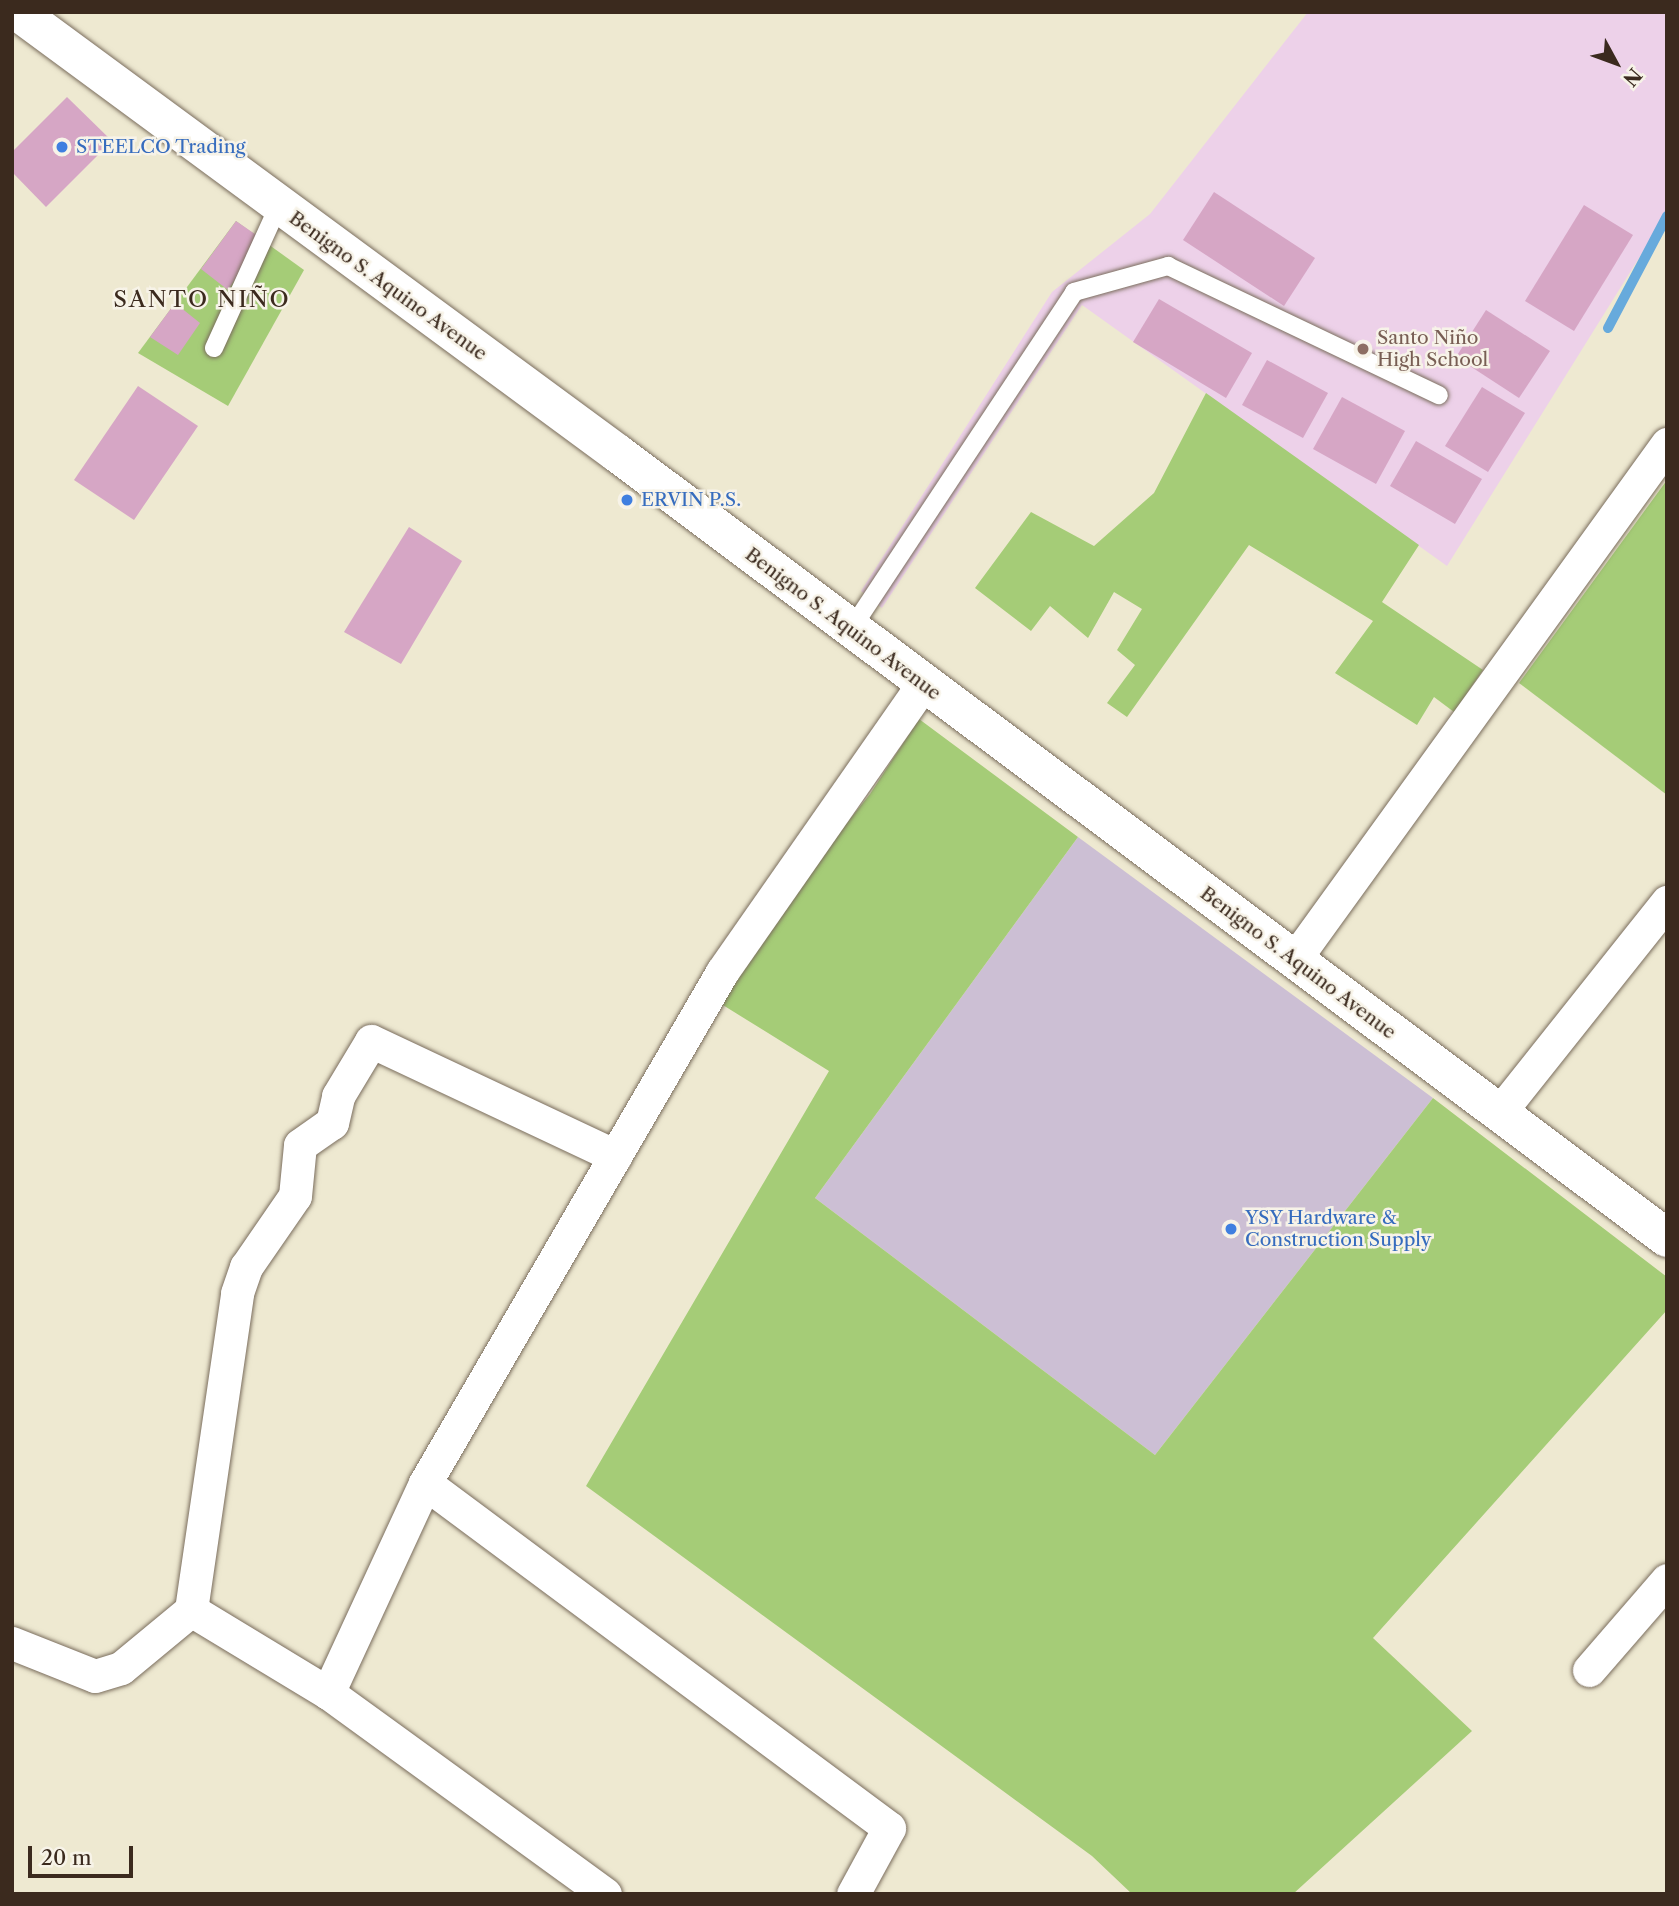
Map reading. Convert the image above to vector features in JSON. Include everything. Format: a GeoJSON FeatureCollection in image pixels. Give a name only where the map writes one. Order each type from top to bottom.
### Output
{"type":"FeatureCollection","features":[{"type":"Feature","properties":{"kind":"main road","name":"Benigno S. Aquino Avenue"},"geometry":{"type":"LineString","coordinates":[[18,12],[1667,1238]]}},
{"type":"Feature","properties":{"kind":"street"},"geometry":{"type":"LineString","coordinates":[[1294,960],[1667,444]]}},
{"type":"Feature","properties":{"kind":"street"},"geometry":{"type":"LineString","coordinates":[[328,1693],[425,1483],[722,972],[923,684]]}},
{"type":"Feature","properties":{"kind":"street"},"geometry":{"type":"LineString","coordinates":[[1499,1113],[1667,902]]}},
{"type":"Feature","properties":{"kind":"street"},"geometry":{"type":"LineString","coordinates":[[12,1643],[95,1676],[121,1668],[191,1610],[237,1293],[246,1267],[295,1196],[300,1145],[332,1123],[338,1096],[371,1041],[615,1156]]}},
{"type":"Feature","properties":{"kind":"street"},"geometry":{"type":"LineString","coordinates":[[425,1483],[889,1828],[853,1894]]}},
{"type":"Feature","properties":{"kind":"street"},"geometry":{"type":"LineString","coordinates":[[1588,1670],[1667,1580]]}},
{"type":"Feature","properties":{"kind":"street"},"geometry":{"type":"LineString","coordinates":[[191,1610],[328,1693],[605,1894]]}},
{"type":"Feature","properties":{"kind":"lane"},"geometry":{"type":"LineString","coordinates":[[214,348],[279,205]]}},
{"type":"Feature","properties":{"kind":"lane"},"geometry":{"type":"LineString","coordinates":[[850,631],[1074,292],[1168,266],[1439,395]]}},
{"type":"Feature","properties":{"kind":"shaded area","name":"Santo Niño High School"},"geometry":{"type":"Polygon","coordinates":[[[1308,12],[1667,12],[1667,213],[1447,566],[1082,305],[882,608],[861,591],[1052,292],[1150,214],[1308,12]]]}},
{"type":"Feature","properties":{"kind":"shaded area"},"geometry":{"type":"Polygon","coordinates":[[[1078,837],[1433,1098],[1155,1455],[815,1198],[1078,837]]]}},
{"type":"Feature","properties":{"kind":"green space"},"geometry":{"type":"Polygon","coordinates":[[[236,221],[304,270],[228,406],[138,353],[236,221]]]}},
{"type":"Feature","properties":{"kind":"green space"},"geometry":{"type":"Polygon","coordinates":[[[1206,393],[1419,545],[1382,602],[1483,670],[1454,712],[1434,697],[1417,725],[1335,673],[1373,621],[1249,545],[1127,717],[1107,703],[1135,665],[1117,650],[1142,609],[1114,592],[1088,638],[1050,606],[1031,631],[975,588],[1031,512],[1094,546],[1154,493],[1206,393]]]}},
{"type":"Feature","properties":{"kind":"green space"},"geometry":{"type":"Polygon","coordinates":[[[1667,480],[1667,795],[1519,683],[1667,480]]]}},
{"type":"Feature","properties":{"kind":"green space"},"geometry":{"type":"Polygon","coordinates":[[[919,719],[1078,837],[815,1198],[1155,1455],[1433,1098],[1667,1277],[1667,1310],[1373,1638],[1472,1731],[1293,1894],[1132,1894],[1092,1856],[586,1486],[829,1071],[718,1002],[766,924],[870,794],[919,719]]]}},
{"type":"Feature","properties":{"kind":"building","name":"STEELCO Trading"},"geometry":{"type":"Polygon","coordinates":[[[67,97],[112,141],[46,207],[12,172],[12,152],[67,97]]]}},
{"type":"Feature","properties":{"kind":"building"},"geometry":{"type":"Polygon","coordinates":[[[1214,192],[1315,258],[1284,306],[1183,240],[1214,192]]]}},
{"type":"Feature","properties":{"kind":"building"},"geometry":{"type":"Polygon","coordinates":[[[1584,205],[1633,235],[1574,331],[1525,301],[1584,205]]]}},
{"type":"Feature","properties":{"kind":"building"},"geometry":{"type":"Polygon","coordinates":[[[236,221],[262,239],[228,290],[201,269],[236,221]]]}},
{"type":"Feature","properties":{"kind":"building"},"geometry":{"type":"Polygon","coordinates":[[[1159,299],[1252,353],[1226,398],[1133,342],[1159,299]]]}},
{"type":"Feature","properties":{"kind":"building"},"geometry":{"type":"Polygon","coordinates":[[[175,303],[200,323],[178,355],[150,337],[175,303]]]}},
{"type":"Feature","properties":{"kind":"building"},"geometry":{"type":"Polygon","coordinates":[[[1486,310],[1550,351],[1519,398],[1456,357],[1486,310]]]}},
{"type":"Feature","properties":{"kind":"building"},"geometry":{"type":"Polygon","coordinates":[[[1267,360],[1328,393],[1303,438],[1242,405],[1267,360]]]}},
{"type":"Feature","properties":{"kind":"building"},"geometry":{"type":"Polygon","coordinates":[[[138,386],[198,426],[134,520],[74,480],[138,386]]]}},
{"type":"Feature","properties":{"kind":"building"},"geometry":{"type":"Polygon","coordinates":[[[1482,387],[1525,413],[1488,472],[1445,446],[1482,387]]]}},
{"type":"Feature","properties":{"kind":"building"},"geometry":{"type":"Polygon","coordinates":[[[1342,397],[1405,431],[1376,484],[1313,449],[1342,397]]]}},
{"type":"Feature","properties":{"kind":"building"},"geometry":{"type":"Polygon","coordinates":[[[1416,441],[1482,479],[1455,524],[1390,486],[1416,441]]]}},
{"type":"Feature","properties":{"kind":"building"},"geometry":{"type":"Polygon","coordinates":[[[409,527],[462,561],[401,664],[344,632],[409,527]]]}},
{"type":"Feature","properties":{"kind":"waterway"},"geometry":{"type":"LineString","coordinates":[[1608,328],[1667,216]]}},
{"type":"Feature","properties":{"kind":"place","name":"STEELCO Trading"},"geometry":{"type":"Point","coordinates":[62,147]}},
{"type":"Feature","properties":{"kind":"place","name":"Santo Niño High School"},"geometry":{"type":"Point","coordinates":[1363,349]}},
{"type":"Feature","properties":{"kind":"place","name":"ERVIN P.S."},"geometry":{"type":"Point","coordinates":[627,500]}},
{"type":"Feature","properties":{"kind":"place","name":"YSY Hardware & Construction Supply"},"geometry":{"type":"Point","coordinates":[1231,1229]}},
{"type":"Feature","properties":{"kind":"district","name":"SANTO NIÑO"},"geometry":{"type":"Point","coordinates":[202,299]}}]}
